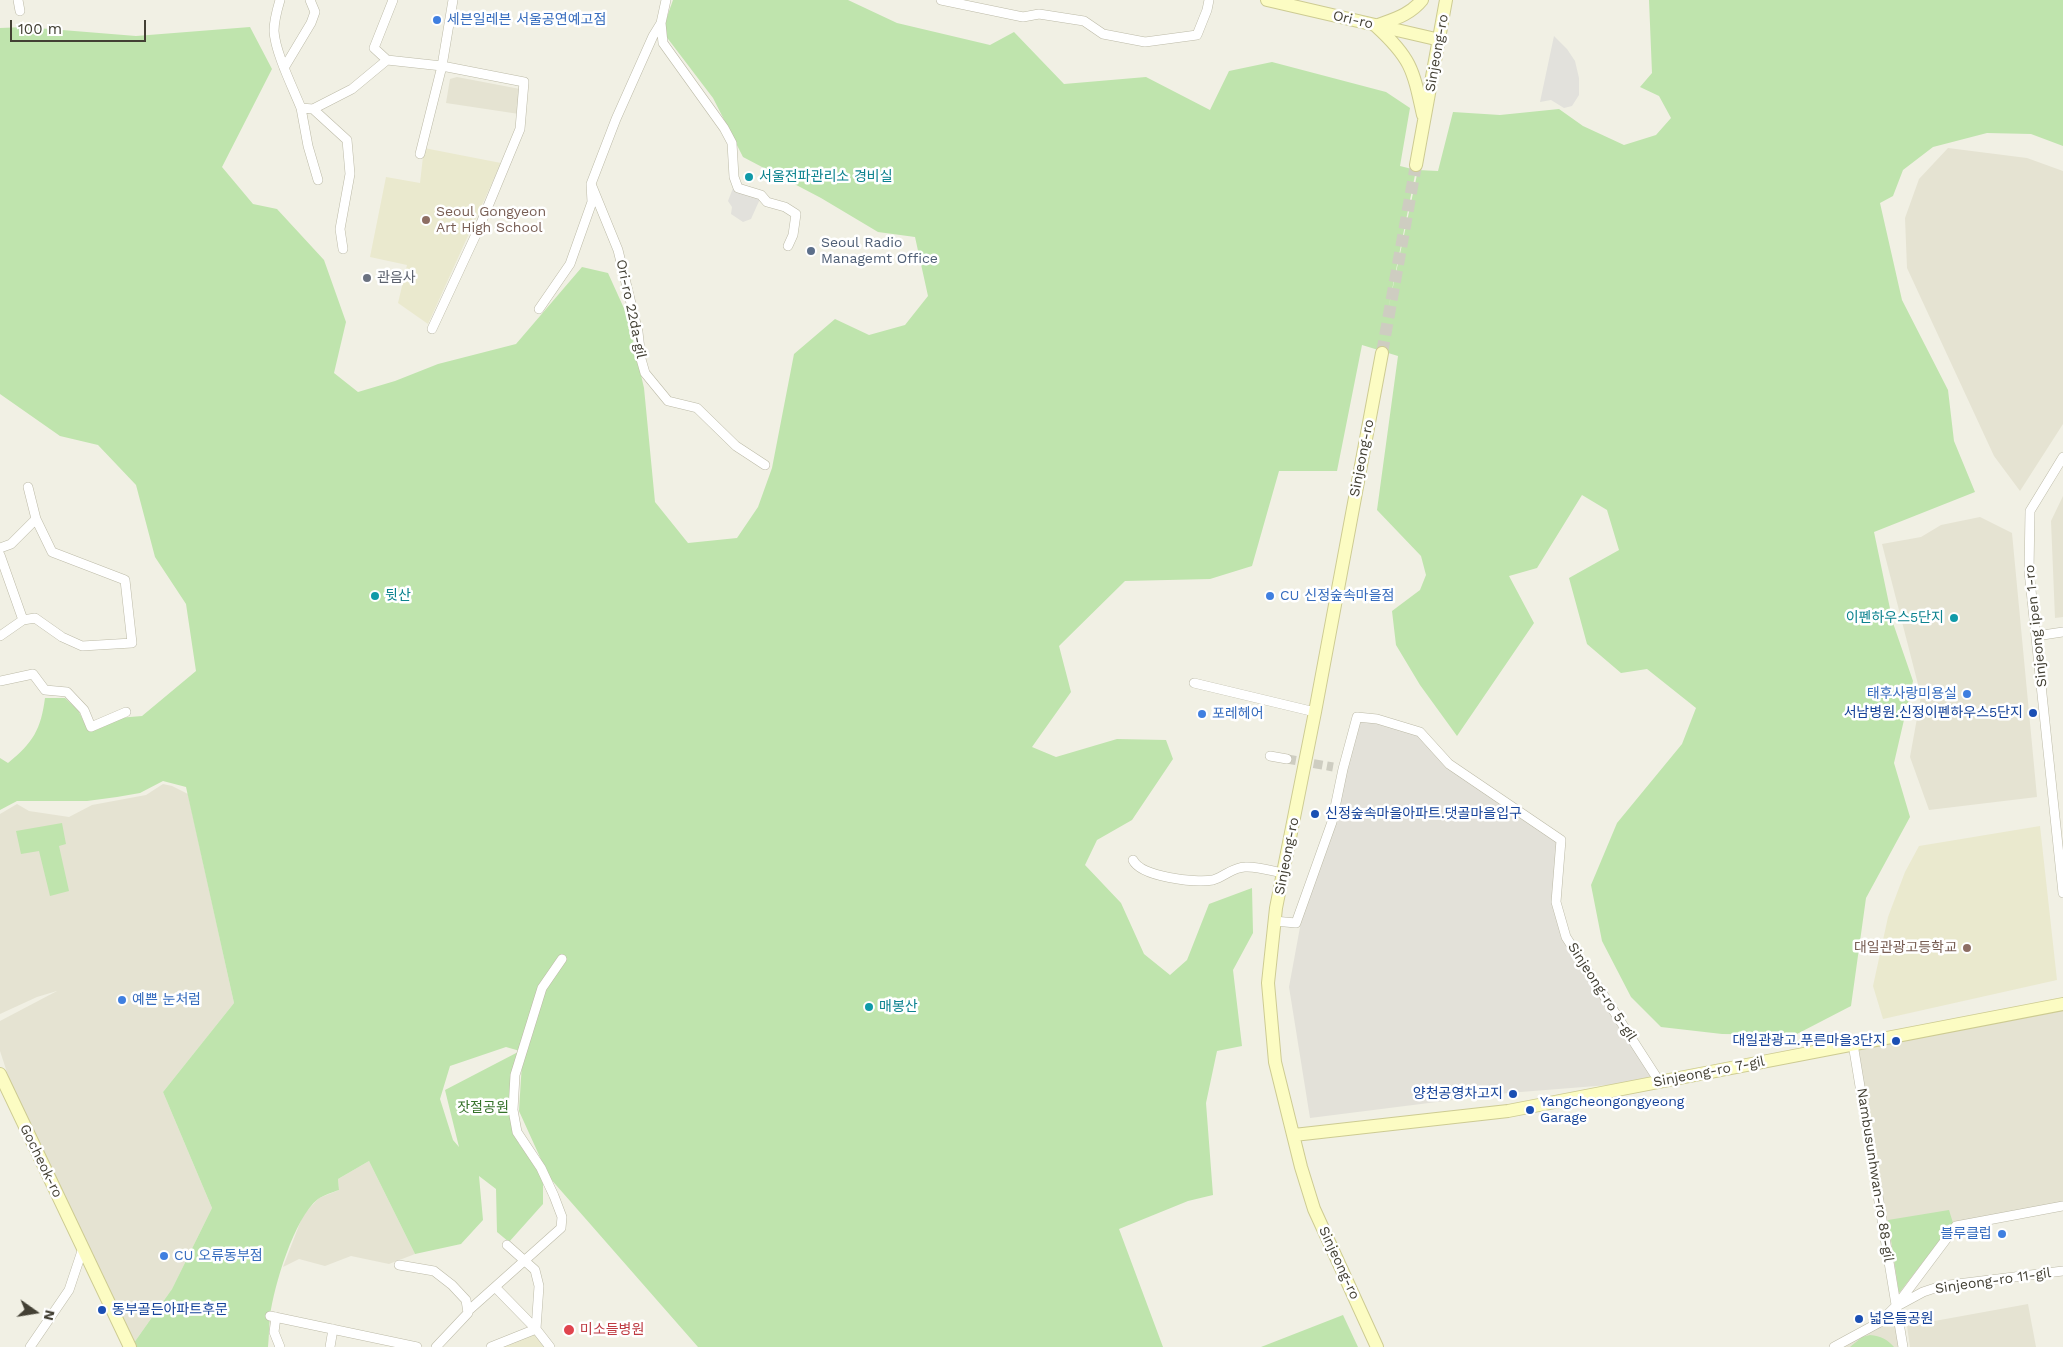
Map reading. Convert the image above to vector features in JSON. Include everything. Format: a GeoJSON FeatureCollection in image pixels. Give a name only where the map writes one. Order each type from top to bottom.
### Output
{"type":"FeatureCollection","features":[{"type":"Feature","properties":{"kind":"main road","name":"Ori-ro"},"geometry":{"type":"LineString","coordinates":[[1267,0],[1440,40]]}},
{"type":"Feature","properties":{"kind":"main road"},"geometry":{"type":"LineString","coordinates":[[1422,0],[1414,9],[1403,16],[1376,26],[1399,47],[1407,59],[1425,122]]}},
{"type":"Feature","properties":{"kind":"main road","name":"Sinjeong-ro"},"geometry":{"type":"LineString","coordinates":[[1416,165],[1446,0]]}},
{"type":"Feature","properties":{"kind":"main road","name":"Sinjeong-ro"},"geometry":{"type":"LineString","coordinates":[[1377,1347],[1314,1209],[1275,1062],[1268,983],[1274,920],[1382,353]]}},
{"type":"Feature","properties":{"kind":"main road","name":"Sinjeong-ro 7-gil"},"geometry":{"type":"LineString","coordinates":[[1294,1135],[1508,1110],[2063,1004]]}},
{"type":"Feature","properties":{"kind":"main road","name":"Gocheok-ro"},"geometry":{"type":"LineString","coordinates":[[0,1075],[130,1347]]}},
{"type":"Feature","properties":{"kind":"street"},"geometry":{"type":"LineString","coordinates":[[18,0],[20,12]]}},
{"type":"Feature","properties":{"kind":"street"},"geometry":{"type":"LineString","coordinates":[[280,0],[275,17],[274,32],[284,68],[301,108],[308,146],[318,180]]}},
{"type":"Feature","properties":{"kind":"street"},"geometry":{"type":"LineString","coordinates":[[284,68],[311,23],[315,12],[310,0]]}},
{"type":"Feature","properties":{"kind":"street"},"geometry":{"type":"LineString","coordinates":[[393,0],[374,48],[387,60],[442,66],[524,82],[520,129],[479,228],[432,329]]}},
{"type":"Feature","properties":{"kind":"street"},"geometry":{"type":"LineString","coordinates":[[420,154],[442,66],[453,0]]}},
{"type":"Feature","properties":{"kind":"street"},"geometry":{"type":"LineString","coordinates":[[666,0],[661,23],[663,43],[732,142],[734,178],[738,188],[761,195],[768,202],[785,206],[796,214],[793,235],[788,246]]}},
{"type":"Feature","properties":{"kind":"street"},"geometry":{"type":"LineString","coordinates":[[941,0],[1023,18],[1039,14],[1084,21],[1103,34],[1145,42],[1197,35],[1209,0]]}},
{"type":"Feature","properties":{"kind":"street"},"geometry":{"type":"LineString","coordinates":[[539,309],[570,264],[592,202],[590,184],[619,110],[652,36],[661,23]]}},
{"type":"Feature","properties":{"kind":"street"},"geometry":{"type":"LineString","coordinates":[[301,108],[312,109],[352,89],[387,60]]}},
{"type":"Feature","properties":{"kind":"street"},"geometry":{"type":"LineString","coordinates":[[312,109],[347,140],[350,174],[340,229],[343,249]]}},
{"type":"Feature","properties":{"kind":"street","name":"Ori-ro 22da-gil"},"geometry":{"type":"LineString","coordinates":[[590,184],[618,250],[638,332],[645,374],[668,401],[697,408],[736,446],[765,465]]}},
{"type":"Feature","properties":{"kind":"street","name":"Sinjeong ipen 1-ro"},"geometry":{"type":"LineString","coordinates":[[2063,457],[2030,511],[2029,571],[2063,893]]}},
{"type":"Feature","properties":{"kind":"street"},"geometry":{"type":"LineString","coordinates":[[0,636],[23,620],[35,618],[62,637],[82,646],[132,643],[125,580],[52,552],[36,519],[28,487]]}},
{"type":"Feature","properties":{"kind":"street"},"geometry":{"type":"LineString","coordinates":[[0,548],[11,544],[36,519]]}},
{"type":"Feature","properties":{"kind":"street"},"geometry":{"type":"LineString","coordinates":[[0,555],[23,620]]}},
{"type":"Feature","properties":{"kind":"street"},"geometry":{"type":"LineString","coordinates":[[2036,636],[2063,632]]}},
{"type":"Feature","properties":{"kind":"street"},"geometry":{"type":"LineString","coordinates":[[0,682],[33,674],[45,690],[67,692],[84,710],[91,727],[126,712]]}},
{"type":"Feature","properties":{"kind":"street"},"geometry":{"type":"LineString","coordinates":[[1194,683],[1315,712]]}},
{"type":"Feature","properties":{"kind":"street","name":"Sinjeong-ro 5-gil"},"geometry":{"type":"LineString","coordinates":[[1274,920],[1296,923],[1332,822],[1338,768],[1357,717],[1400,724],[1420,732],[1449,764],[1561,840],[1556,902],[1566,936],[1659,1081]]}},
{"type":"Feature","properties":{"kind":"street"},"geometry":{"type":"LineString","coordinates":[[1270,756],[1287,759]]}},
{"type":"Feature","properties":{"kind":"street"},"geometry":{"type":"LineString","coordinates":[[1133,860],[1136,866],[1145,871],[1188,880],[1204,881],[1216,879],[1245,867],[1284,873]]}},
{"type":"Feature","properties":{"kind":"street"},"geometry":{"type":"LineString","coordinates":[[436,1347],[468,1311],[561,1228],[562,1217],[554,1196],[541,1168],[517,1132],[513,1110],[515,1075],[542,988],[562,959]]}},
{"type":"Feature","properties":{"kind":"street","name":"Nambusunhwan-ro 88-gil"},"geometry":{"type":"LineString","coordinates":[[1853,1044],[1903,1347]]}},
{"type":"Feature","properties":{"kind":"street"},"geometry":{"type":"LineString","coordinates":[[1834,1347],[1880,1322],[1896,1306],[1956,1226],[2063,1206]]}},
{"type":"Feature","properties":{"kind":"street"},"geometry":{"type":"LineString","coordinates":[[507,1245],[535,1270],[539,1286],[536,1330]]}},
{"type":"Feature","properties":{"kind":"street"},"geometry":{"type":"LineString","coordinates":[[30,1347],[69,1290],[83,1248]]}},
{"type":"Feature","properties":{"kind":"street"},"geometry":{"type":"LineString","coordinates":[[399,1265],[434,1271],[452,1285],[466,1300],[468,1311]]}},
{"type":"Feature","properties":{"kind":"street","name":"Sinjeong-ro 11-gil"},"geometry":{"type":"LineString","coordinates":[[1896,1306],[1923,1292],[1941,1286],[2063,1270]]}},
{"type":"Feature","properties":{"kind":"street"},"geometry":{"type":"LineString","coordinates":[[495,1287],[550,1347]]}},
{"type":"Feature","properties":{"kind":"street"},"geometry":{"type":"LineString","coordinates":[[280,1347],[274,1332],[273,1316],[416,1347]]}},
{"type":"Feature","properties":{"kind":"street"},"geometry":{"type":"LineString","coordinates":[[330,1347],[333,1329]]}},
{"type":"Feature","properties":{"kind":"street"},"geometry":{"type":"LineString","coordinates":[[492,1347],[536,1330]]}},
{"type":"Feature","properties":{"kind":"shaded area"},"geometry":{"type":"Polygon","coordinates":[[[1554,36],[1567,49],[1575,61],[1579,78],[1579,95],[1572,106],[1564,108],[1551,100],[1540,102],[1554,36]]]}},
{"type":"Feature","properties":{"kind":"shaded area"},"geometry":{"type":"Polygon","coordinates":[[[457,77],[520,89],[519,114],[446,103],[450,79],[457,77]]]}},
{"type":"Feature","properties":{"kind":"shaded area","name":"Seoul Gongyeon Art High School"},"geometry":{"type":"Polygon","coordinates":[[[424,148],[501,163],[428,324],[398,303],[407,265],[370,257],[386,177],[420,183],[424,148]]]}},
{"type":"Feature","properties":{"kind":"shaded area"},"geometry":{"type":"Polygon","coordinates":[[[1948,148],[2027,158],[2063,171],[2063,424],[2020,491],[1994,456],[1907,268],[1905,218],[1919,179],[1948,148]]]}},
{"type":"Feature","properties":{"kind":"shaded area"},"geometry":{"type":"Polygon","coordinates":[[[733,188],[760,199],[751,219],[743,222],[731,214],[732,207],[728,201],[733,188]]]}},
{"type":"Feature","properties":{"kind":"shaded area"},"geometry":{"type":"Polygon","coordinates":[[[2063,496],[2063,617],[2055,618],[2051,521],[2063,496]]]}},
{"type":"Feature","properties":{"kind":"shaded area"},"geometry":{"type":"Polygon","coordinates":[[[1980,517],[2012,533],[2037,797],[1929,810],[1910,757],[1921,696],[1882,544],[1921,537],[1941,525],[1980,517]]]}},
{"type":"Feature","properties":{"kind":"shaded area"},"geometry":{"type":"Polygon","coordinates":[[[1357,717],[1420,732],[1449,764],[1561,840],[1556,902],[1566,937],[1659,1081],[1508,1093],[1310,1118],[1289,987],[1305,900],[1332,822],[1357,717]]]}},
{"type":"Feature","properties":{"kind":"shaded area"},"geometry":{"type":"Polygon","coordinates":[[[163,784],[188,794],[234,1003],[163,1092],[212,1208],[172,1289],[131,1347],[26,1130],[0,1051],[0,1021],[57,991],[37,997],[0,1014],[0,814],[17,804],[29,811],[69,817],[92,805],[146,795],[163,784]]]}},
{"type":"Feature","properties":{"kind":"shaded area","name":"대일관광고등학교"},"geometry":{"type":"Polygon","coordinates":[[[2040,826],[2057,980],[1883,1019],[1873,986],[1888,917],[1905,872],[1919,846],[2040,826]]]}},
{"type":"Feature","properties":{"kind":"shaded area"},"geometry":{"type":"Polygon","coordinates":[[[2063,1004],[2063,1206],[1956,1226],[1897,1301],[1853,1044],[2063,1004]]]}},
{"type":"Feature","properties":{"kind":"shaded area"},"geometry":{"type":"Polygon","coordinates":[[[369,1161],[415,1254],[389,1264],[351,1256],[325,1266],[299,1259],[283,1267],[303,1215],[319,1198],[339,1190],[338,1179],[369,1161]]]}},
{"type":"Feature","properties":{"kind":"shaded area"},"geometry":{"type":"Polygon","coordinates":[[[2028,1304],[2036,1347],[1910,1347],[1907,1326],[2028,1304]]]}},
{"type":"Feature","properties":{"kind":"shaded area"},"geometry":{"type":"Polygon","coordinates":[[[1895,1309],[1901,1347],[1841,1347],[1895,1309]]]}},
{"type":"Feature","properties":{"kind":"shaded area"},"geometry":{"type":"Polygon","coordinates":[[[536,1329],[550,1347],[491,1347],[536,1329]]]}},
{"type":"Feature","properties":{"kind":"green space","name":"잣절공원"},"geometry":{"type":"Polygon","coordinates":[[[673,0],[848,0],[897,23],[990,45],[1014,32],[1064,84],[1146,77],[1210,110],[1229,71],[1272,62],[1386,92],[1410,108],[1400,166],[1416,170],[1388,310],[1418,170],[1438,171],[1453,112],[1500,115],[1559,109],[1583,126],[1624,145],[1656,135],[1671,118],[1659,96],[1640,87],[1652,73],[1649,0],[2063,0],[2063,146],[2031,134],[1987,133],[1933,147],[1903,170],[1893,196],[1880,203],[1902,300],[1948,390],[1954,441],[1975,492],[1874,532],[1893,623],[1913,681],[1894,763],[1910,817],[1866,898],[1851,1006],[1795,1035],[1722,1034],[1661,1027],[1631,997],[1602,941],[1591,885],[1617,823],[1682,744],[1696,708],[1647,669],[1621,673],[1587,644],[1569,578],[1619,550],[1607,510],[1582,495],[1537,568],[1509,576],[1534,623],[1457,736],[1420,685],[1396,645],[1392,611],[1420,590],[1426,575],[1421,556],[1377,510],[1398,356],[1362,345],[1337,471],[1279,471],[1252,566],[1210,579],[1125,581],[1059,646],[1071,692],[1032,747],[1056,757],[1117,739],[1166,740],[1173,759],[1132,820],[1097,840],[1085,865],[1121,903],[1144,954],[1170,975],[1187,960],[1209,904],[1252,888],[1253,933],[1233,970],[1242,1046],[1217,1051],[1206,1103],[1213,1195],[1188,1201],[1119,1229],[1163,1347],[698,1347],[549,1177],[519,1111],[522,1062],[515,1099],[519,1144],[543,1172],[543,1204],[509,1242],[497,1232],[496,1189],[479,1176],[483,1220],[461,1244],[415,1254],[369,1161],[338,1179],[339,1190],[318,1199],[309,1208],[301,1221],[286,1253],[272,1303],[268,1347],[131,1347],[172,1289],[212,1208],[163,1092],[234,1003],[186,787],[163,781],[140,793],[87,801],[17,801],[0,810],[0,758],[8,763],[30,742],[38,727],[45,698],[65,698],[78,710],[88,730],[118,718],[142,716],[196,671],[186,604],[155,557],[136,485],[98,445],[60,436],[0,394],[0,28],[25,27],[136,36],[250,27],[272,69],[222,167],[253,204],[277,209],[324,260],[346,322],[334,373],[358,392],[395,381],[438,364],[516,344],[582,267],[608,273],[627,315],[644,388],[655,502],[688,543],[737,538],[758,507],[772,468],[794,354],[835,319],[869,335],[905,325],[928,296],[915,237],[878,232],[821,198],[743,157],[713,98],[662,31],[673,0]],[[506,1047],[450,1066],[440,1099],[453,1140],[459,1147],[445,1090],[520,1051],[506,1047]]]}},
{"type":"Feature","properties":{"kind":"green space"},"geometry":{"type":"Polygon","coordinates":[[[62,823],[66,844],[59,846],[69,891],[50,896],[39,851],[21,854],[16,831],[62,823]]]}},
{"type":"Feature","properties":{"kind":"green space"},"geometry":{"type":"Polygon","coordinates":[[[1949,1210],[1953,1223],[1899,1293],[1888,1220],[1949,1210]]]}},
{"type":"Feature","properties":{"kind":"green space"},"geometry":{"type":"Polygon","coordinates":[[[1343,1315],[1358,1347],[1261,1347],[1343,1315]]]}},
{"type":"Feature","properties":{"kind":"green space"},"geometry":{"type":"Polygon","coordinates":[[[1870,1335],[1884,1338],[1894,1347],[1850,1347],[1862,1337],[1870,1335]]]}},
{"type":"Feature","properties":{"kind":"tunnel"},"geometry":{"type":"LineString","coordinates":[[1382,353],[1416,165]]}},
{"type":"Feature","properties":{"kind":"tunnel"},"geometry":{"type":"LineString","coordinates":[[1287,759],[1333,767]]}},
{"type":"Feature","properties":{"kind":"place","name":"세븐일레븐 서울공연예고점"},"geometry":{"type":"Point","coordinates":[437,20]}},
{"type":"Feature","properties":{"kind":"place","name":"서울전파관리소 경비실"},"geometry":{"type":"Point","coordinates":[749,177]}},
{"type":"Feature","properties":{"kind":"place","name":"Seoul Gongyeon Art High School"},"geometry":{"type":"Point","coordinates":[426,220]}},
{"type":"Feature","properties":{"kind":"place","name":"Seoul Radio Managemt Office"},"geometry":{"type":"Point","coordinates":[811,251]}},
{"type":"Feature","properties":{"kind":"place","name":"관음사"},"geometry":{"type":"Point","coordinates":[367,278]}},
{"type":"Feature","properties":{"kind":"place","name":"뒷산"},"geometry":{"type":"Point","coordinates":[375,596]}},
{"type":"Feature","properties":{"kind":"place","name":"CU 신정숲속마을점"},"geometry":{"type":"Point","coordinates":[1270,596]}},
{"type":"Feature","properties":{"kind":"place","name":"이펜하우스5단지"},"geometry":{"type":"Point","coordinates":[1954,618]}},
{"type":"Feature","properties":{"kind":"place","name":"태후사랑미용실"},"geometry":{"type":"Point","coordinates":[1967,694]}},
{"type":"Feature","properties":{"kind":"place","name":"서남병원.신정이펜하우스5단지"},"geometry":{"type":"Point","coordinates":[2033,713]}},
{"type":"Feature","properties":{"kind":"place","name":"포레헤어"},"geometry":{"type":"Point","coordinates":[1202,714]}},
{"type":"Feature","properties":{"kind":"place","name":"신정숲속마을아파트.댓골마을입구"},"geometry":{"type":"Point","coordinates":[1315,814]}},
{"type":"Feature","properties":{"kind":"place","name":"대일관광고등학교"},"geometry":{"type":"Point","coordinates":[1967,948]}},
{"type":"Feature","properties":{"kind":"place","name":"예쁜 눈처럼"},"geometry":{"type":"Point","coordinates":[122,1000]}},
{"type":"Feature","properties":{"kind":"place","name":"매봉산"},"geometry":{"type":"Point","coordinates":[869,1007]}},
{"type":"Feature","properties":{"kind":"place","name":"대일관광고.푸른마을3단지"},"geometry":{"type":"Point","coordinates":[1896,1041]}},
{"type":"Feature","properties":{"kind":"place","name":"양천공영차고지"},"geometry":{"type":"Point","coordinates":[1513,1094]}},
{"type":"Feature","properties":{"kind":"place","name":"Yangcheongongyeong Garage"},"geometry":{"type":"Point","coordinates":[1530,1110]}},
{"type":"Feature","properties":{"kind":"place","name":"블루클럽"},"geometry":{"type":"Point","coordinates":[2002,1234]}},
{"type":"Feature","properties":{"kind":"place","name":"CU 오류동부점"},"geometry":{"type":"Point","coordinates":[164,1256]}},
{"type":"Feature","properties":{"kind":"place","name":"동부골든아파트후문"},"geometry":{"type":"Point","coordinates":[102,1310]}},
{"type":"Feature","properties":{"kind":"place","name":"넓은들공원"},"geometry":{"type":"Point","coordinates":[1859,1319]}},
{"type":"Feature","properties":{"kind":"place","name":"미소들병원"},"geometry":{"type":"Point","coordinates":[569,1330]}}]}
